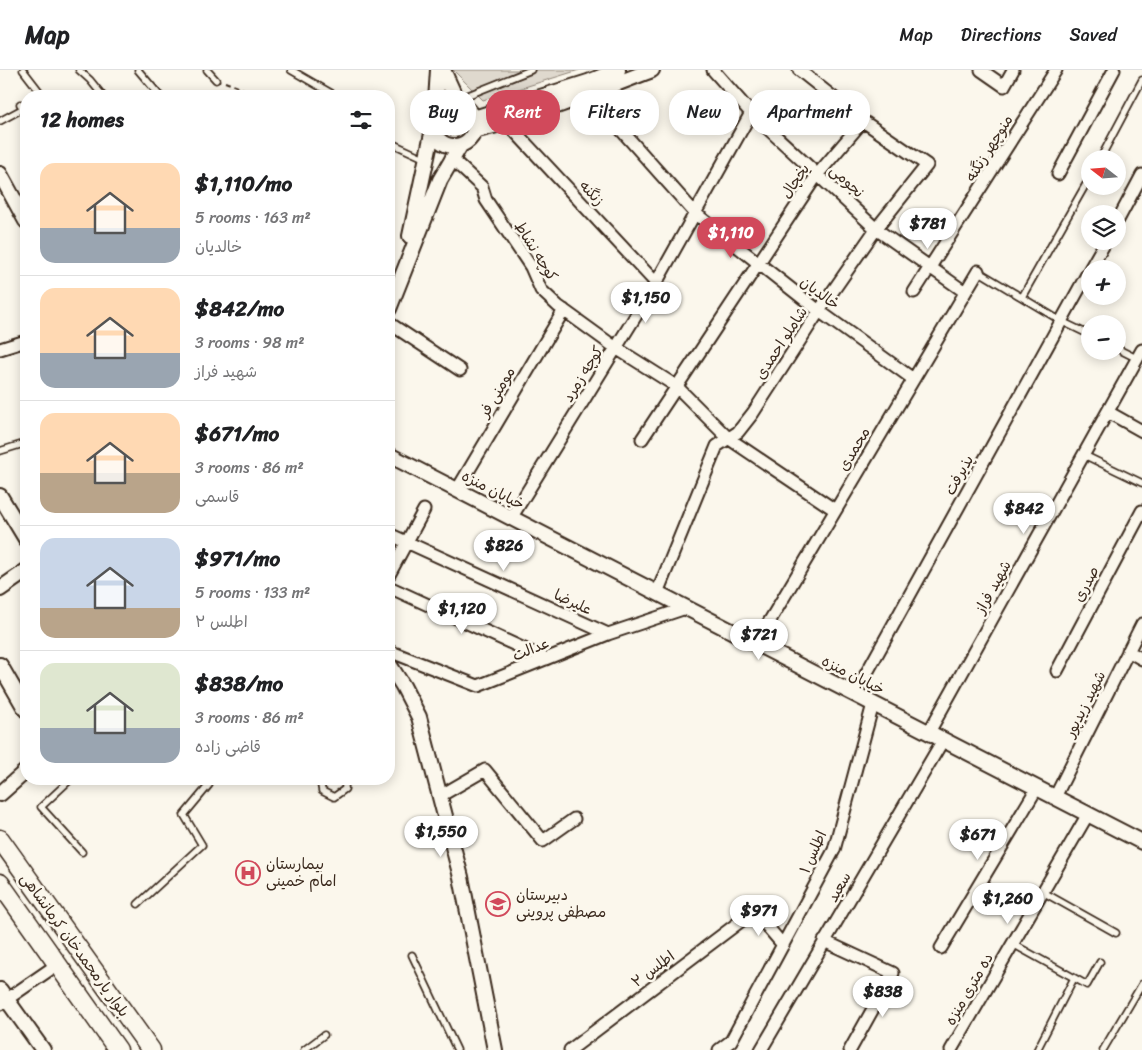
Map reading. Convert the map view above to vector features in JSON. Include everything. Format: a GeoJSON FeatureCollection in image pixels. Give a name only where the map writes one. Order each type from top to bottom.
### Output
{"type":"FeatureCollection","features":[{"type":"Feature","properties":{"kind":"main road","name":"بلوار یارمحمدخان کرمانشاهی"},"geometry":{"type":"LineString","coordinates":[[0,839],[149,1049]]}},
{"type":"Feature","properties":{"kind":"main road","name":"بلوار یارمحمدخان کرمانشاهی"},"geometry":{"type":"LineString","coordinates":[[0,884],[118,1050]]}},
{"type":"Feature","properties":{"kind":"street"},"geometry":{"type":"LineString","coordinates":[[436,90],[438,70]]}},
{"type":"Feature","properties":{"kind":"street"},"geometry":{"type":"LineString","coordinates":[[443,70],[450,77],[454,90]]}},
{"type":"Feature","properties":{"kind":"street"},"geometry":{"type":"LineString","coordinates":[[476,124],[618,70]]}},
{"type":"Feature","properties":{"kind":"street"},"geometry":{"type":"LineString","coordinates":[[602,90],[652,70]]}},
{"type":"Feature","properties":{"kind":"street","name":"نجومی"},"geometry":{"type":"LineString","coordinates":[[713,70],[749,111]]}},
{"type":"Feature","properties":{"kind":"street"},"geometry":{"type":"LineString","coordinates":[[799,70],[824,90]]}},
{"type":"Feature","properties":{"kind":"street"},"geometry":{"type":"LineString","coordinates":[[981,70],[1004,86],[1013,70]]}},
{"type":"Feature","properties":{"kind":"street","name":"منوچهر زنگنه"},"geometry":{"type":"LineString","coordinates":[[914,292],[1056,70]]}},
{"type":"Feature","properties":{"kind":"street"},"geometry":{"type":"LineString","coordinates":[[1058,174],[1114,70]]}},
{"type":"Feature","properties":{"kind":"street","name":"کوچه زمرد"},"geometry":{"type":"LineString","coordinates":[[510,518],[656,283],[749,117]]}},
{"type":"Feature","properties":{"kind":"street","name":"شاملو احمدی"},"geometry":{"type":"LineString","coordinates":[[657,593],[717,446],[738,432],[753,413],[819,311],[876,229],[927,165],[870,126]]}},
{"type":"Feature","properties":{"kind":"street"},"geometry":{"type":"LineString","coordinates":[[402,271],[431,135]]}},
{"type":"Feature","properties":{"kind":"street"},"geometry":{"type":"LineString","coordinates":[[438,135],[440,142],[446,145],[460,146]]}},
{"type":"Feature","properties":{"kind":"street"},"geometry":{"type":"LineString","coordinates":[[395,291],[451,158],[460,146],[466,143],[470,135]]}},
{"type":"Feature","properties":{"kind":"street","name":"زنگنه"},"geometry":{"type":"LineString","coordinates":[[518,135],[656,283]]}},
{"type":"Feature","properties":{"kind":"street","name":"خالدیان"},"geometry":{"type":"LineString","coordinates":[[626,135],[695,213],[819,311],[913,379]]}},
{"type":"Feature","properties":{"kind":"street","name":"نجومی"},"geometry":{"type":"LineString","coordinates":[[775,135],[876,229],[965,292]]}},
{"type":"Feature","properties":{"kind":"street","name":"یخچال"},"geometry":{"type":"LineString","coordinates":[[642,439],[757,263],[818,175],[851,135]]}},
{"type":"Feature","properties":{"kind":"street","name":"کوچه نشاط"},"geometry":{"type":"LineString","coordinates":[[451,158],[482,187],[486,200],[531,267],[541,290],[564,310],[616,348],[676,386],[728,438],[836,510]]}},
{"type":"Feature","properties":{"kind":"street"},"geometry":{"type":"LineString","coordinates":[[0,174],[20,210]]}},
{"type":"Feature","properties":{"kind":"street"},"geometry":{"type":"LineString","coordinates":[[1126,205],[1142,175]]}},
{"type":"Feature","properties":{"kind":"street","name":"محمدی"},"geometry":{"type":"LineString","coordinates":[[756,644],[978,271]]}},
{"type":"Feature","properties":{"kind":"street","name":"پذیرفت"},"geometry":{"type":"LineString","coordinates":[[855,694],[1081,286]]}},
{"type":"Feature","properties":{"kind":"street","name":"مومنی فر"},"geometry":{"type":"LineString","coordinates":[[456,490],[564,310]]}},
{"type":"Feature","properties":{"kind":"street"},"geometry":{"type":"LineString","coordinates":[[395,327],[460,370]]}},
{"type":"Feature","properties":{"kind":"street"},"geometry":{"type":"LineString","coordinates":[[0,349],[20,343]]}},
{"type":"Feature","properties":{"kind":"street","name":"شهید فراز"},"geometry":{"type":"LineString","coordinates":[[929,732],[1140,357]]}},
{"type":"Feature","properties":{"kind":"street"},"geometry":{"type":"LineString","coordinates":[[1108,412],[1142,431]]}},
{"type":"Feature","properties":{"kind":"street","name":"خیابان منزه"},"geometry":{"type":"LineString","coordinates":[[395,458],[1142,842]]}},
{"type":"Feature","properties":{"kind":"street"},"geometry":{"type":"LineString","coordinates":[[0,496],[20,529]]}},
{"type":"Feature","properties":{"kind":"street"},"geometry":{"type":"LineString","coordinates":[[395,564],[424,510]]}},
{"type":"Feature","properties":{"kind":"street","name":"صدری"},"geometry":{"type":"LineString","coordinates":[[1057,671],[1142,511]]}},
{"type":"Feature","properties":{"kind":"street","name":"علیرضا"},"geometry":{"type":"LineString","coordinates":[[395,537],[608,634]]}},
{"type":"Feature","properties":{"kind":"street"},"geometry":{"type":"LineString","coordinates":[[0,588],[20,574]]}},
{"type":"Feature","properties":{"kind":"street"},"geometry":{"type":"LineString","coordinates":[[395,590],[546,659]]}},
{"type":"Feature","properties":{"kind":"street","name":"عدالت"},"geometry":{"type":"LineString","coordinates":[[395,654],[478,686],[608,634],[686,608]]}},
{"type":"Feature","properties":{"kind":"street","name":"شهید زیدپور"},"geometry":{"type":"LineString","coordinates":[[1055,798],[1142,624]]}},
{"type":"Feature","properties":{"kind":"street"},"geometry":{"type":"LineString","coordinates":[[1128,651],[1142,659]]}},
{"type":"Feature","properties":{"kind":"street"},"geometry":{"type":"LineString","coordinates":[[0,665],[20,700]]}},
{"type":"Feature","properties":{"kind":"street"},"geometry":{"type":"LineString","coordinates":[[395,675],[419,717],[461,877],[495,1050]]}},
{"type":"Feature","properties":{"kind":"street","name":"اطلس ۱"},"geometry":{"type":"LineString","coordinates":[[719,1050],[731,1041],[834,850],[873,704]]}},
{"type":"Feature","properties":{"kind":"street","name":"سعید"},"geometry":{"type":"LineString","coordinates":[[761,1050],[943,740]]}},
{"type":"Feature","properties":{"kind":"street"},"geometry":{"type":"LineString","coordinates":[[440,796],[485,770],[543,841],[574,819]]}},
{"type":"Feature","properties":{"kind":"street"},"geometry":{"type":"LineString","coordinates":[[0,794],[20,776]]}},
{"type":"Feature","properties":{"kind":"street"},"geometry":{"type":"LineString","coordinates":[[941,948],[1037,788]]}},
{"type":"Feature","properties":{"kind":"street","name":"ده متری منزه"},"geometry":{"type":"LineString","coordinates":[[951,1050],[1088,814]]}},
{"type":"Feature","properties":{"kind":"street","name":"اطلس ۲"},"geometry":{"type":"LineString","coordinates":[[570,1050],[754,911],[783,945]]}},
{"type":"Feature","properties":{"kind":"street"},"geometry":{"type":"LineString","coordinates":[[824,941],[893,973],[850,1050]]}},
{"type":"Feature","properties":{"kind":"street"},"geometry":{"type":"LineString","coordinates":[[43,1050],[2,998],[58,964]]}},
{"type":"Feature","properties":{"kind":"lane"},"geometry":{"type":"LineString","coordinates":[[23,70],[38,90]]}},
{"type":"Feature","properties":{"kind":"lane"},"geometry":{"type":"LineString","coordinates":[[80,70],[98,90]]}},
{"type":"Feature","properties":{"kind":"lane"},"geometry":{"type":"LineString","coordinates":[[138,70],[155,90]]}},
{"type":"Feature","properties":{"kind":"lane"},"geometry":{"type":"LineString","coordinates":[[207,70],[216,80]]}},
{"type":"Feature","properties":{"kind":"lane"},"geometry":{"type":"LineString","coordinates":[[291,70],[326,90]]}},
{"type":"Feature","properties":{"kind":"lane"},"geometry":{"type":"LineString","coordinates":[[476,94],[531,70]]}},
{"type":"Feature","properties":{"kind":"lane"},"geometry":{"type":"LineString","coordinates":[[1105,150],[1142,80]]}},
{"type":"Feature","properties":{"kind":"lane"},"geometry":{"type":"LineString","coordinates":[[0,121],[20,110]]}},
{"type":"Feature","properties":{"kind":"lane"},"geometry":{"type":"LineString","coordinates":[[395,145],[426,159]]}},
{"type":"Feature","properties":{"kind":"lane"},"geometry":{"type":"LineString","coordinates":[[1022,297],[1081,193]]}},
{"type":"Feature","properties":{"kind":"lane"},"geometry":{"type":"LineString","coordinates":[[978,271],[1081,330]]}},
{"type":"Feature","properties":{"kind":"lane"},"geometry":{"type":"LineString","coordinates":[[1126,352],[1140,357]]}},
{"type":"Feature","properties":{"kind":"lane"},"geometry":{"type":"LineString","coordinates":[[0,451],[20,445]]}},
{"type":"Feature","properties":{"kind":"lane"},"geometry":{"type":"LineString","coordinates":[[1084,455],[1142,483]]}},
{"type":"Feature","properties":{"kind":"lane"},"geometry":{"type":"LineString","coordinates":[[64,785],[40,807],[82,852]]}},
{"type":"Feature","properties":{"kind":"lane"},"geometry":{"type":"LineString","coordinates":[[138,904],[202,845],[184,815],[209,785]]}},
{"type":"Feature","properties":{"kind":"lane"},"geometry":{"type":"LineString","coordinates":[[321,785],[322,791],[334,797],[345,789],[345,785]]}},
{"type":"Feature","properties":{"kind":"lane"},"geometry":{"type":"LineString","coordinates":[[1043,892],[1116,933]]}},
{"type":"Feature","properties":{"kind":"lane"},"geometry":{"type":"LineString","coordinates":[[1012,944],[1087,985],[1100,962]]}},
{"type":"Feature","properties":{"kind":"lane"},"geometry":{"type":"LineString","coordinates":[[412,955],[457,1050]]}},
{"type":"Feature","properties":{"kind":"lane"},"geometry":{"type":"LineString","coordinates":[[1036,1050],[1074,978]]}},
{"type":"Feature","properties":{"kind":"lane"},"geometry":{"type":"LineString","coordinates":[[1103,1050],[1142,984]]}},
{"type":"Feature","properties":{"kind":"lane"},"geometry":{"type":"LineString","coordinates":[[304,1050],[324,1035]]}},
{"type":"Feature","properties":{"kind":"path"},"geometry":{"type":"LineString","coordinates":[[216,80],[245,90]]}},
{"type":"Feature","properties":{"kind":"shaded area"},"geometry":{"type":"Polygon","coordinates":[[[453,70],[579,70],[515,90],[486,90],[486,99],[483,100],[476,93],[476,90],[473,90],[453,70]]]}},
{"type":"Feature","properties":{"kind":"place","name":"بیمارستان امام خمینی"},"geometry":{"type":"Point","coordinates":[248,873]}},
{"type":"Feature","properties":{"kind":"place","name":"دبیرستان مصطفی پروینی"},"geometry":{"type":"Point","coordinates":[498,904]}}]}
